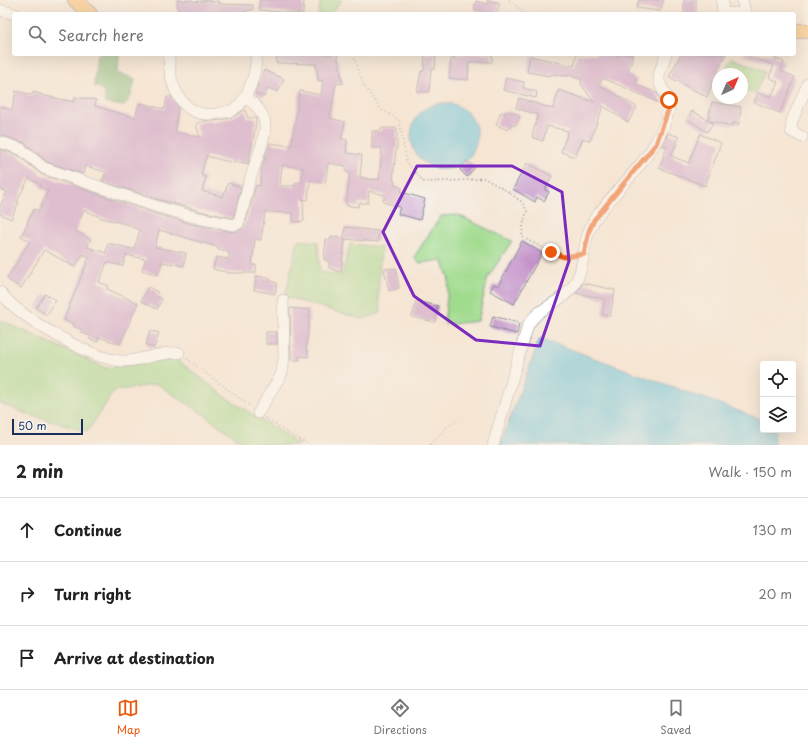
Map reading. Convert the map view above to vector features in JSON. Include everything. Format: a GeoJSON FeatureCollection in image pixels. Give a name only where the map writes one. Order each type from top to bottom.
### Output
{"type":"FeatureCollection","features":[{"type":"Feature","properties":{"kind":"main road"},"geometry":{"type":"LineString","coordinates":[[75,0],[88,12]]}},
{"type":"Feature","properties":{"kind":"main road"},"geometry":{"type":"LineString","coordinates":[[796,31],[808,31]]}},
{"type":"Feature","properties":{"kind":"street"},"geometry":{"type":"LineString","coordinates":[[722,0],[723,12]]}},
{"type":"Feature","properties":{"kind":"street"},"geometry":{"type":"LineString","coordinates":[[742,0],[745,12]]}},
{"type":"Feature","properties":{"kind":"street"},"geometry":{"type":"LineString","coordinates":[[0,10],[12,13]]}},
{"type":"Feature","properties":{"kind":"street"},"geometry":{"type":"LineString","coordinates":[[169,56],[172,79],[181,102],[193,112],[212,115],[234,110],[245,97],[254,74],[256,56]]}},
{"type":"Feature","properties":{"kind":"street"},"geometry":{"type":"LineString","coordinates":[[493,445],[528,325],[539,312],[571,289],[577,279],[589,231],[594,220],[656,144],[669,108],[669,100],[659,81],[665,56]]}},
{"type":"Feature","properties":{"kind":"street"},"geometry":{"type":"LineString","coordinates":[[802,137],[791,131],[792,121],[808,83]]}},
{"type":"Feature","properties":{"kind":"street"},"geometry":{"type":"LineString","coordinates":[[0,142],[22,149],[44,168],[158,207],[234,226],[238,224],[242,214],[249,183],[265,129],[263,117],[258,108],[245,97]]}},
{"type":"Feature","properties":{"kind":"street"},"geometry":{"type":"LineString","coordinates":[[0,292],[16,307],[44,328],[99,356],[121,361],[140,360],[172,352],[179,352]]}},
{"type":"Feature","properties":{"kind":"street"},"geometry":{"type":"LineString","coordinates":[[258,413],[282,373],[284,358],[283,300]]}},
{"type":"Feature","properties":{"kind":"path"},"geometry":{"type":"LineString","coordinates":[[509,0],[523,12]]}},
{"type":"Feature","properties":{"kind":"path"},"geometry":{"type":"LineString","coordinates":[[354,56],[364,86],[382,110],[399,120],[407,163],[424,182],[484,178],[507,191],[522,202],[526,211],[522,225],[522,237],[564,257],[584,254]]}},
{"type":"Feature","properties":{"kind":"path"},"geometry":{"type":"LineString","coordinates":[[179,352],[274,425],[310,445]]}},
{"type":"Feature","properties":{"kind":"path"},"geometry":{"type":"LineString","coordinates":[[430,445],[448,426],[457,421]]}},
{"type":"Feature","properties":{"kind":"highlighted area"},"geometry":{"type":"Polygon","coordinates":[[[417,166],[512,166],[562,192],[569,261],[540,346],[476,340],[414,296],[383,232],[417,166]]]}},
{"type":"Feature","properties":{"kind":"green space"},"geometry":{"type":"Polygon","coordinates":[[[321,0],[342,0],[332,12],[318,12],[321,0]]]}},
{"type":"Feature","properties":{"kind":"green space"},"geometry":{"type":"Polygon","coordinates":[[[97,56],[119,56],[118,73],[135,79],[131,96],[124,106],[105,103],[103,92],[94,86],[97,56]]]}},
{"type":"Feature","properties":{"kind":"green space"},"geometry":{"type":"Polygon","coordinates":[[[732,58],[765,71],[755,94],[748,91],[748,68],[726,68],[732,58]]]}},
{"type":"Feature","properties":{"kind":"green space"},"geometry":{"type":"Polygon","coordinates":[[[458,215],[512,241],[488,277],[478,321],[444,325],[449,279],[442,260],[419,263],[414,257],[441,216],[458,215]]]}},
{"type":"Feature","properties":{"kind":"green space"},"geometry":{"type":"Polygon","coordinates":[[[298,240],[318,242],[320,272],[342,275],[350,244],[381,247],[378,292],[381,313],[362,319],[285,297],[298,240]]]}},
{"type":"Feature","properties":{"kind":"green space"},"geometry":{"type":"Polygon","coordinates":[[[0,320],[106,368],[176,359],[227,398],[300,445],[246,445],[199,411],[157,384],[114,391],[87,432],[27,414],[0,403],[0,320]]]}},
{"type":"Feature","properties":{"kind":"water"},"geometry":{"type":"Polygon","coordinates":[[[444,103],[457,106],[467,113],[474,123],[477,136],[474,149],[467,159],[457,166],[444,169],[431,166],[421,159],[414,149],[411,136],[414,123],[421,113],[431,106],[444,103]]]}},
{"type":"Feature","properties":{"kind":"water"},"geometry":{"type":"Polygon","coordinates":[[[540,338],[760,419],[760,433],[775,433],[773,445],[500,445],[540,338]]]}},
{"type":"Feature","properties":{"kind":"building"},"geometry":{"type":"Polygon","coordinates":[[[177,0],[193,0],[193,2],[210,0],[210,2],[219,1],[220,4],[253,5],[253,10],[244,12],[178,12],[177,0]]]}},
{"type":"Feature","properties":{"kind":"building"},"geometry":{"type":"Polygon","coordinates":[[[260,0],[304,0],[303,12],[259,10],[260,0]]]}},
{"type":"Feature","properties":{"kind":"building"},"geometry":{"type":"Polygon","coordinates":[[[488,0],[500,3],[497,12],[482,12],[474,9],[476,1],[487,4],[488,0]]]}},
{"type":"Feature","properties":{"kind":"building"},"geometry":{"type":"Polygon","coordinates":[[[639,0],[664,0],[660,11],[636,8],[639,0]]]}},
{"type":"Feature","properties":{"kind":"building"},"geometry":{"type":"Polygon","coordinates":[[[684,0],[696,0],[696,12],[684,12],[684,0]]]}},
{"type":"Feature","properties":{"kind":"building"},"geometry":{"type":"Polygon","coordinates":[[[277,56],[337,56],[343,84],[336,83],[330,118],[345,122],[341,139],[347,140],[347,153],[362,155],[361,178],[379,180],[382,148],[372,148],[372,131],[381,131],[381,128],[397,128],[397,148],[393,180],[395,181],[394,185],[402,188],[401,192],[425,199],[420,220],[398,214],[400,207],[383,202],[385,195],[369,191],[368,203],[359,203],[358,207],[346,205],[350,173],[346,172],[346,166],[328,163],[325,183],[310,180],[308,200],[303,199],[304,221],[293,222],[293,213],[265,212],[261,240],[255,239],[252,265],[256,265],[256,273],[230,273],[213,269],[216,257],[228,259],[230,253],[218,249],[218,247],[159,230],[155,247],[186,253],[184,266],[162,262],[158,275],[142,270],[146,259],[126,255],[123,266],[107,262],[99,282],[109,286],[107,289],[138,303],[120,344],[99,337],[97,342],[89,339],[90,336],[73,326],[74,324],[64,320],[89,257],[83,254],[75,267],[44,250],[21,288],[7,279],[30,241],[21,236],[27,223],[34,209],[39,211],[48,191],[40,187],[41,185],[29,178],[17,201],[19,202],[11,219],[0,214],[0,206],[7,192],[0,189],[0,149],[18,155],[42,175],[156,214],[196,225],[233,232],[242,229],[248,216],[256,185],[260,186],[262,167],[270,143],[291,146],[300,91],[321,95],[323,81],[318,80],[316,64],[276,63],[277,56]],[[282,165],[280,186],[295,186],[296,182],[302,182],[303,168],[282,165]],[[84,210],[75,231],[91,239],[87,247],[106,253],[108,243],[134,249],[140,230],[129,226],[130,225],[102,218],[84,210]]]}},
{"type":"Feature","properties":{"kind":"building"},"geometry":{"type":"Polygon","coordinates":[[[425,56],[436,56],[435,69],[431,69],[429,92],[417,92],[421,71],[424,71],[425,56]]]}},
{"type":"Feature","properties":{"kind":"building"},"geometry":{"type":"Polygon","coordinates":[[[455,56],[492,56],[492,62],[469,62],[468,80],[449,78],[451,59],[454,59],[455,56]]]}},
{"type":"Feature","properties":{"kind":"building"},"geometry":{"type":"Polygon","coordinates":[[[530,56],[574,66],[576,56],[632,56],[632,61],[627,73],[637,80],[635,84],[657,93],[662,104],[603,78],[599,85],[637,107],[628,122],[603,106],[590,141],[583,138],[575,157],[561,152],[568,131],[547,126],[543,141],[532,137],[538,115],[516,108],[519,98],[553,109],[559,90],[594,102],[581,84],[582,80],[570,75],[566,76],[551,74],[550,76],[527,72],[530,56]]]}},
{"type":"Feature","properties":{"kind":"building"},"geometry":{"type":"Polygon","coordinates":[[[680,56],[725,56],[719,68],[712,68],[712,84],[707,97],[669,77],[680,56]]]}},
{"type":"Feature","properties":{"kind":"building"},"geometry":{"type":"Polygon","coordinates":[[[747,56],[775,56],[774,58],[784,62],[781,71],[795,77],[780,113],[754,102],[758,93],[771,97],[778,82],[769,77],[774,65],[747,56]]]}},
{"type":"Feature","properties":{"kind":"building"},"geometry":{"type":"Polygon","coordinates":[[[264,70],[284,79],[278,92],[268,88],[264,97],[255,93],[264,70]]]}},
{"type":"Feature","properties":{"kind":"building"},"geometry":{"type":"Polygon","coordinates":[[[506,78],[524,82],[523,88],[537,92],[536,98],[503,90],[506,78]]]}},
{"type":"Feature","properties":{"kind":"building"},"geometry":{"type":"Polygon","coordinates":[[[16,91],[32,95],[33,92],[74,102],[75,97],[96,100],[95,106],[135,118],[139,103],[165,109],[167,97],[172,97],[178,106],[175,132],[200,137],[196,124],[204,121],[215,121],[231,118],[245,110],[248,118],[256,118],[248,164],[234,161],[234,163],[206,156],[201,175],[206,177],[202,191],[223,197],[228,183],[241,187],[233,218],[160,200],[102,181],[106,172],[85,166],[83,174],[47,162],[25,143],[0,135],[0,106],[12,110],[16,91]]]}},
{"type":"Feature","properties":{"kind":"building"},"geometry":{"type":"Polygon","coordinates":[[[712,102],[712,104],[741,107],[739,124],[733,123],[733,126],[709,121],[713,123],[707,132],[687,119],[692,111],[708,120],[712,102]]]}},
{"type":"Feature","properties":{"kind":"building"},"geometry":{"type":"Polygon","coordinates":[[[507,111],[520,115],[515,126],[511,124],[508,130],[496,125],[501,112],[506,114],[507,111]]]}},
{"type":"Feature","properties":{"kind":"building"},"geometry":{"type":"Polygon","coordinates":[[[668,133],[679,137],[671,156],[689,163],[700,134],[721,143],[705,186],[659,168],[667,147],[662,145],[668,133]]]}},
{"type":"Feature","properties":{"kind":"building"},"geometry":{"type":"Polygon","coordinates":[[[467,161],[475,167],[467,177],[460,170],[467,161]]]}},
{"type":"Feature","properties":{"kind":"building"},"geometry":{"type":"Polygon","coordinates":[[[527,163],[552,176],[545,190],[549,192],[544,201],[537,197],[535,202],[513,189],[527,163]]]}},
{"type":"Feature","properties":{"kind":"building"},"geometry":{"type":"Polygon","coordinates":[[[345,227],[379,231],[378,242],[345,239],[341,272],[329,268],[329,262],[324,259],[326,239],[331,240],[331,237],[344,238],[345,227]]]}},
{"type":"Feature","properties":{"kind":"building"},"geometry":{"type":"Polygon","coordinates":[[[522,241],[542,253],[514,304],[490,291],[494,284],[498,286],[522,241]]]}},
{"type":"Feature","properties":{"kind":"building"},"geometry":{"type":"Polygon","coordinates":[[[396,268],[399,288],[389,291],[384,269],[396,268]]]}},
{"type":"Feature","properties":{"kind":"building"},"geometry":{"type":"Polygon","coordinates":[[[257,276],[270,278],[270,281],[277,283],[275,294],[254,290],[257,276]]]}},
{"type":"Feature","properties":{"kind":"building"},"geometry":{"type":"Polygon","coordinates":[[[583,283],[615,290],[610,316],[602,315],[605,299],[576,293],[583,283]]]}},
{"type":"Feature","properties":{"kind":"building"},"geometry":{"type":"Polygon","coordinates":[[[148,287],[158,292],[156,296],[162,299],[157,309],[141,301],[148,287]]]}},
{"type":"Feature","properties":{"kind":"building"},"geometry":{"type":"Polygon","coordinates":[[[45,294],[56,300],[47,315],[36,308],[45,294]]]}},
{"type":"Feature","properties":{"kind":"building"},"geometry":{"type":"Polygon","coordinates":[[[416,301],[438,306],[435,322],[412,317],[416,301]]]}},
{"type":"Feature","properties":{"kind":"building"},"geometry":{"type":"Polygon","coordinates":[[[290,308],[310,310],[306,350],[308,350],[308,357],[299,356],[299,360],[291,360],[290,308]]]}},
{"type":"Feature","properties":{"kind":"building"},"geometry":{"type":"Polygon","coordinates":[[[493,316],[519,323],[517,334],[490,327],[493,316]]]}},
{"type":"Feature","properties":{"kind":"building"},"geometry":{"type":"Polygon","coordinates":[[[150,331],[159,333],[154,348],[146,345],[150,331]]]}},
{"type":"Feature","properties":{"kind":"building"},"geometry":{"type":"Polygon","coordinates":[[[266,332],[277,332],[277,344],[266,344],[266,332]]]}},
{"type":"Feature","properties":{"kind":"route"},"geometry":{"type":"LineString","coordinates":[[551,252],[564,257],[584,254],[589,231],[594,220],[656,144],[669,108],[669,100]]}}]}
